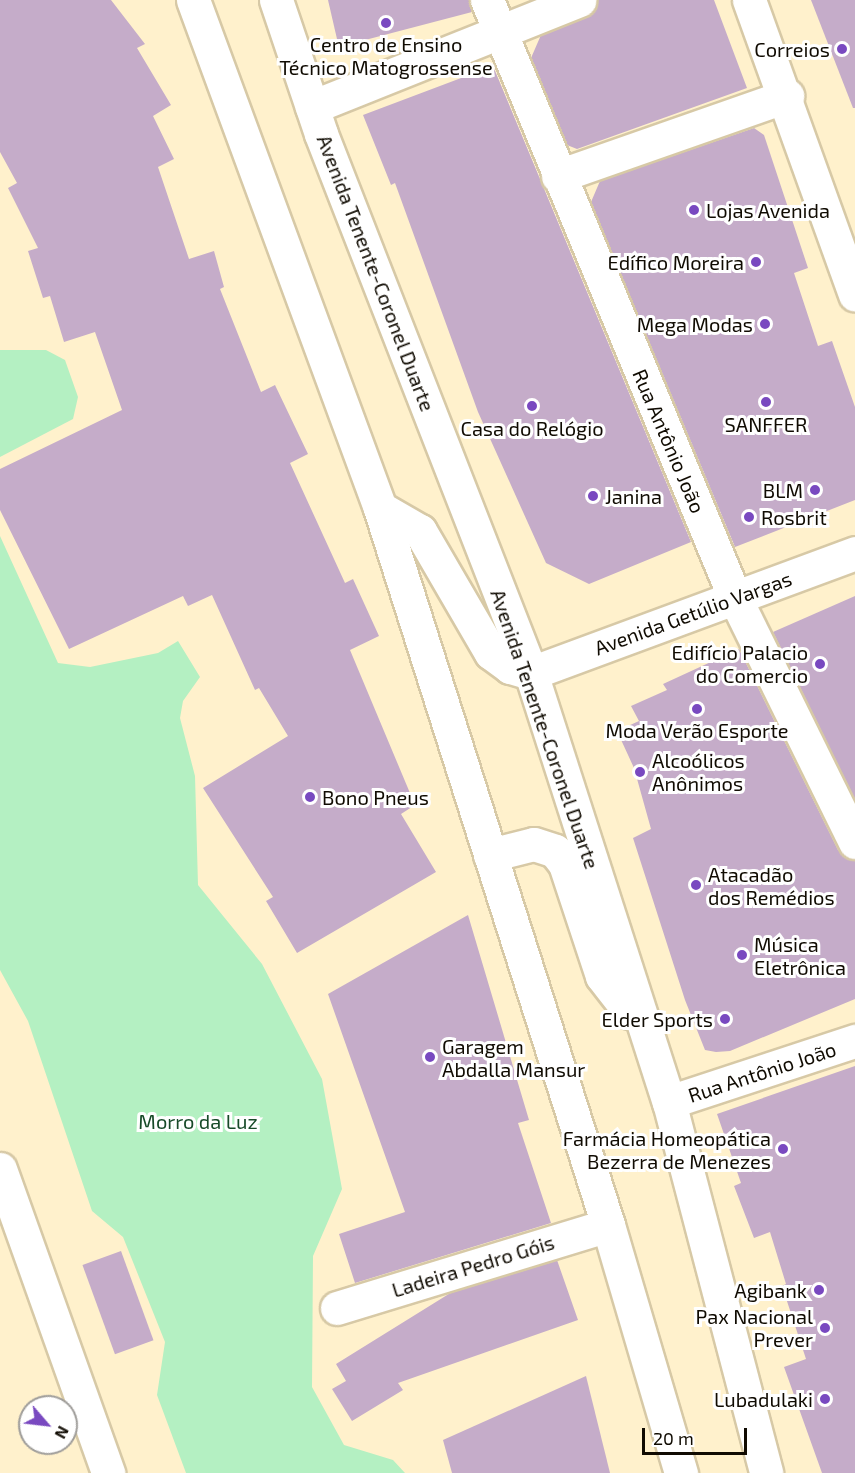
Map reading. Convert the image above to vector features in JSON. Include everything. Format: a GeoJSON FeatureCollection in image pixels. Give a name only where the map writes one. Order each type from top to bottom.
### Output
{"type":"FeatureCollection","features":[{"type":"Feature","properties":{"kind":"main road","name":"Avenida Tenente-Coronel Duarte"},"geometry":{"type":"LineString","coordinates":[[276,0],[312,106],[531,673],[641,1021],[669,1102],[766,1473]]}},
{"type":"Feature","properties":{"kind":"main road","name":"Rua Antônio João"},"geometry":{"type":"LineString","coordinates":[[486,0],[735,598],[855,842]]}},
{"type":"Feature","properties":{"kind":"main road"},"geometry":{"type":"LineString","coordinates":[[312,106],[579,0]]}},
{"type":"Feature","properties":{"kind":"main road"},"geometry":{"type":"LineString","coordinates":[[749,0],[787,96],[855,295]]}},
{"type":"Feature","properties":{"kind":"main road"},"geometry":{"type":"LineString","coordinates":[[192,3],[380,508],[608,1225],[681,1473]]}},
{"type":"Feature","properties":{"kind":"main road"},"geometry":{"type":"LineString","coordinates":[[558,176],[787,96]]}},
{"type":"Feature","properties":{"kind":"main road"},"geometry":{"type":"LineString","coordinates":[[380,508],[420,531],[495,657],[531,673]]}},
{"type":"Feature","properties":{"kind":"main road","name":"Avenida Getúlio Vargas"},"geometry":{"type":"LineString","coordinates":[[531,673],[855,553]]}},
{"type":"Feature","properties":{"kind":"main road"},"geometry":{"type":"LineString","coordinates":[[490,855],[534,844],[555,851],[565,864],[602,976],[641,1021]]}},
{"type":"Feature","properties":{"kind":"main road","name":"Rua Antônio João"},"geometry":{"type":"LineString","coordinates":[[669,1102],[855,1041]]}},
{"type":"Feature","properties":{"kind":"main road"},"geometry":{"type":"LineString","coordinates":[[0,1169],[108,1473]]}},
{"type":"Feature","properties":{"kind":"main road","name":"Ladeira Pedro Góis"},"geometry":{"type":"LineString","coordinates":[[337,1308],[608,1225]]}},
{"type":"Feature","properties":{"kind":"green space"},"geometry":{"type":"Polygon","coordinates":[[[0,350],[46,350],[65,360],[78,397],[73,419],[0,457],[0,350]]]}},
{"type":"Feature","properties":{"kind":"green space","name":"Morro da Luz"},"geometry":{"type":"Polygon","coordinates":[[[0,536],[58,663],[90,667],[158,653],[178,641],[200,677],[183,701],[180,718],[195,776],[198,885],[262,964],[322,1079],[342,1189],[313,1256],[312,1387],[344,1445],[393,1460],[405,1473],[186,1473],[157,1395],[165,1342],[123,1237],[92,1211],[28,1021],[0,970],[0,536]]]}},
{"type":"Feature","properties":{"kind":"building"},"geometry":{"type":"Polygon","coordinates":[[[0,0],[111,0],[145,44],[137,48],[171,105],[153,116],[174,159],[158,167],[189,259],[214,251],[224,287],[220,289],[261,392],[275,385],[308,454],[290,463],[345,583],[353,579],[379,636],[350,650],[415,805],[401,814],[436,872],[297,953],[266,901],[273,897],[203,788],[288,736],[259,688],[255,690],[212,595],[188,606],[183,596],[69,649],[0,510],[0,469],[122,410],[95,332],[64,342],[50,296],[43,298],[28,251],[38,248],[8,188],[17,183],[0,152],[0,0]]]}},
{"type":"Feature","properties":{"kind":"building","name":"Centro de Ensino Técnico Matogrossense"},"geometry":{"type":"Polygon","coordinates":[[[328,0],[469,0],[472,12],[346,45],[337,39],[328,0]]]}},
{"type":"Feature","properties":{"kind":"building"},"geometry":{"type":"Polygon","coordinates":[[[597,0],[714,0],[747,88],[577,149],[567,145],[531,58],[541,35],[586,17],[597,0]]]}},
{"type":"Feature","properties":{"kind":"building","name":"Correios"},"geometry":{"type":"Polygon","coordinates":[[[811,0],[855,0],[855,108],[853,108],[811,0]]]}},
{"type":"Feature","properties":{"kind":"building"},"geometry":{"type":"Polygon","coordinates":[[[493,66],[691,542],[589,584],[546,563],[478,412],[395,183],[391,185],[363,115],[493,66]]]}},
{"type":"Feature","properties":{"kind":"building"},"geometry":{"type":"Polygon","coordinates":[[[754,128],[764,135],[808,268],[794,273],[818,346],[832,341],[855,407],[855,500],[735,547],[591,202],[600,181],[754,128]]]}},
{"type":"Feature","properties":{"kind":"building","name":"Edifício Palacio do Comercio"},"geometry":{"type":"Polygon","coordinates":[[[855,596],[855,800],[773,632],[855,596]]]}},
{"type":"Feature","properties":{"kind":"building"},"geometry":{"type":"Polygon","coordinates":[[[739,649],[838,850],[855,861],[855,999],[730,1051],[716,1052],[705,1050],[685,1000],[633,838],[651,829],[634,768],[617,731],[639,721],[631,706],[667,690],[663,684],[739,649]]]}},
{"type":"Feature","properties":{"kind":"building","name":"Garagem Abdalla Mansur"},"geometry":{"type":"Polygon","coordinates":[[[468,915],[529,1120],[518,1123],[551,1223],[355,1283],[339,1234],[405,1212],[328,994],[468,915]]]}},
{"type":"Feature","properties":{"kind":"building"},"geometry":{"type":"Polygon","coordinates":[[[855,1066],[855,1473],[822,1473],[784,1367],[806,1359],[782,1286],[786,1284],[770,1232],[754,1238],[734,1186],[741,1183],[717,1114],[855,1066]]]}},
{"type":"Feature","properties":{"kind":"building"},"geometry":{"type":"Polygon","coordinates":[[[121,1251],[153,1340],[115,1354],[82,1265],[121,1251]]]}},
{"type":"Feature","properties":{"kind":"building"},"geometry":{"type":"Polygon","coordinates":[[[557,1260],[578,1320],[398,1383],[403,1390],[352,1421],[332,1389],[346,1381],[336,1364],[452,1292],[557,1260]]]}},
{"type":"Feature","properties":{"kind":"building"},"geometry":{"type":"Polygon","coordinates":[[[586,1376],[610,1473],[452,1473],[443,1440],[586,1376]]]}},
{"type":"Feature","properties":{"kind":"place","name":"Centro de Ensino Técnico Matogrossense"},"geometry":{"type":"Point","coordinates":[386,23]}},
{"type":"Feature","properties":{"kind":"place","name":"Correios"},"geometry":{"type":"Point","coordinates":[842,49]}},
{"type":"Feature","properties":{"kind":"place","name":"Lojas Avenida"},"geometry":{"type":"Point","coordinates":[694,210]}},
{"type":"Feature","properties":{"kind":"place","name":"Edífico Moreira"},"geometry":{"type":"Point","coordinates":[756,262]}},
{"type":"Feature","properties":{"kind":"place","name":"Mega Modas"},"geometry":{"type":"Point","coordinates":[765,324]}},
{"type":"Feature","properties":{"kind":"place","name":"SANFFER"},"geometry":{"type":"Point","coordinates":[766,402]}},
{"type":"Feature","properties":{"kind":"place","name":"Casa do Relógio"},"geometry":{"type":"Point","coordinates":[532,406]}},
{"type":"Feature","properties":{"kind":"place","name":"BLM"},"geometry":{"type":"Point","coordinates":[815,490]}},
{"type":"Feature","properties":{"kind":"place","name":"Janina"},"geometry":{"type":"Point","coordinates":[593,496]}},
{"type":"Feature","properties":{"kind":"place","name":"Rosbrit"},"geometry":{"type":"Point","coordinates":[749,517]}},
{"type":"Feature","properties":{"kind":"place","name":"Edifício Palacio do Comercio"},"geometry":{"type":"Point","coordinates":[820,664]}},
{"type":"Feature","properties":{"kind":"place","name":"Moda Verão Esporte"},"geometry":{"type":"Point","coordinates":[697,709]}},
{"type":"Feature","properties":{"kind":"place","name":"Alcoólicos Anônimos"},"geometry":{"type":"Point","coordinates":[640,772]}},
{"type":"Feature","properties":{"kind":"place","name":"Bono Pneus"},"geometry":{"type":"Point","coordinates":[310,797]}},
{"type":"Feature","properties":{"kind":"place","name":"Atacadão dos Remédios"},"geometry":{"type":"Point","coordinates":[696,885]}},
{"type":"Feature","properties":{"kind":"place","name":"Música Eletrônica"},"geometry":{"type":"Point","coordinates":[742,955]}},
{"type":"Feature","properties":{"kind":"place","name":"Elder Sports"},"geometry":{"type":"Point","coordinates":[725,1019]}},
{"type":"Feature","properties":{"kind":"place","name":"Garagem Abdalla Mansur"},"geometry":{"type":"Point","coordinates":[430,1057]}},
{"type":"Feature","properties":{"kind":"place","name":"Farmácia Homeopática Bezerra de Menezes"},"geometry":{"type":"Point","coordinates":[783,1149]}},
{"type":"Feature","properties":{"kind":"place","name":"Agibank"},"geometry":{"type":"Point","coordinates":[819,1290]}},
{"type":"Feature","properties":{"kind":"place","name":"Pax Nacional Prever"},"geometry":{"type":"Point","coordinates":[825,1328]}},
{"type":"Feature","properties":{"kind":"place","name":"Lubadulaki"},"geometry":{"type":"Point","coordinates":[825,1399]}}]}
